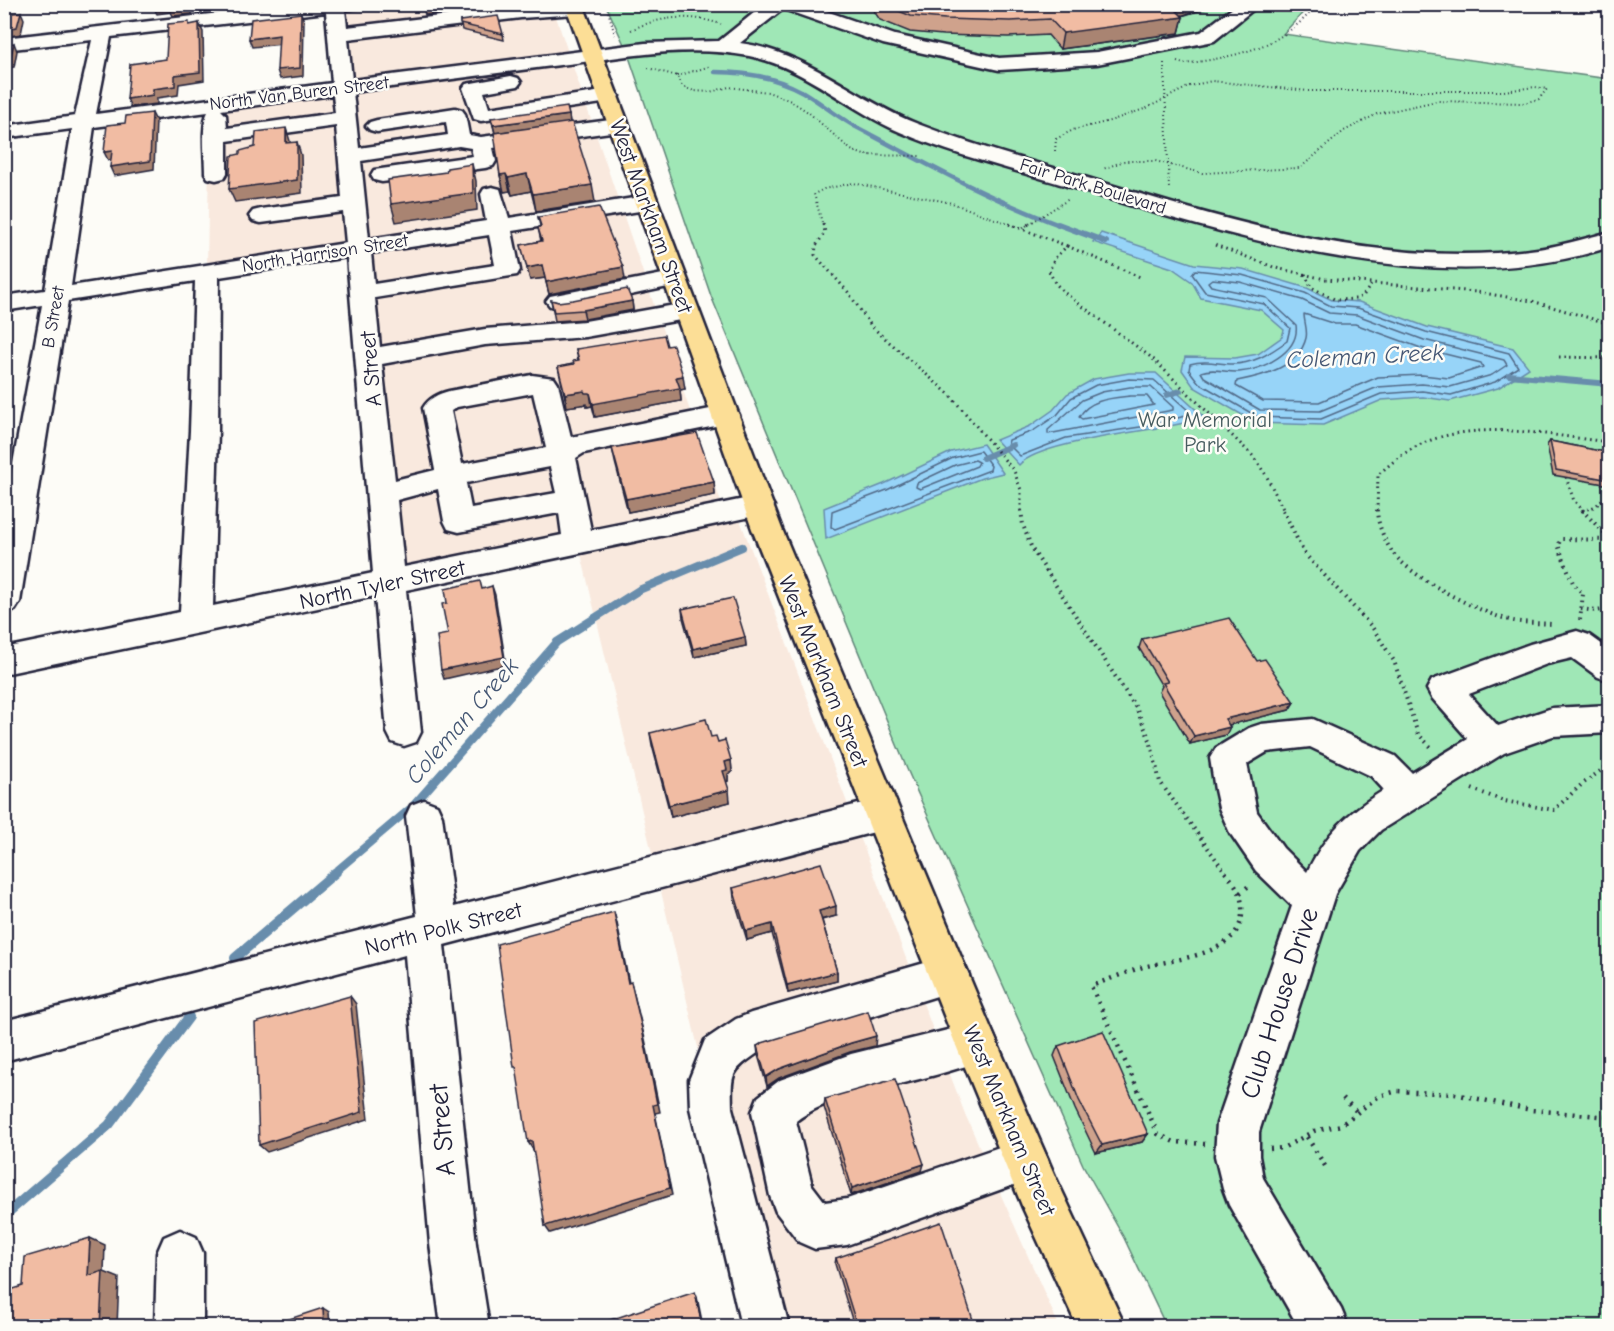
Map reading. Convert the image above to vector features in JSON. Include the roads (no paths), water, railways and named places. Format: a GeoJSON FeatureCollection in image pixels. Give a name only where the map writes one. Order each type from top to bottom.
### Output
{"type":"FeatureCollection","features":[{"type":"Feature","properties":{"kind":"main road","name":"West Markham Street"},"geometry":{"type":"LineString","coordinates":[[575,6],[759,506],[976,1042],[1101,1326]]}},
{"type":"Feature","properties":{"kind":"street"},"geometry":{"type":"LineString","coordinates":[[724,47],[777,4]]}},
{"type":"Feature","properties":{"kind":"street"},"geometry":{"type":"LineString","coordinates":[[787,4],[872,34],[999,64],[1097,58],[1207,37],[1251,4]]}},
{"type":"Feature","properties":{"kind":"street"},"geometry":{"type":"LineString","coordinates":[[851,4],[872,34]]}},
{"type":"Feature","properties":{"kind":"street"},"geometry":{"type":"LineString","coordinates":[[4,44],[102,33],[226,11],[343,5]]}},
{"type":"Feature","properties":{"kind":"street","name":"A Street"},"geometry":{"type":"LineString","coordinates":[[343,5],[338,34],[351,105],[350,156],[404,732]]}},
{"type":"Feature","properties":{"kind":"street"},"geometry":{"type":"LineString","coordinates":[[338,34],[530,8],[575,6]]}},
{"type":"Feature","properties":{"kind":"street"},"geometry":{"type":"LineString","coordinates":[[395,27],[397,14],[403,8],[413,7]]}},
{"type":"Feature","properties":{"kind":"street","name":"B Street"},"geometry":{"type":"LineString","coordinates":[[4,602],[102,33]]}},
{"type":"Feature","properties":{"kind":"street","name":"Fair Park Boulevard"},"geometry":{"type":"LineString","coordinates":[[479,82],[565,75],[596,64],[671,46],[724,47],[781,58],[906,128],[1218,224],[1284,241],[1385,257],[1499,262],[1563,254],[1610,239]]}},
{"type":"Feature","properties":{"kind":"street"},"geometry":{"type":"LineString","coordinates":[[451,95],[479,82],[481,115],[609,96]]}},
{"type":"Feature","properties":{"kind":"street","name":"North Van Buren Street"},"geometry":{"type":"LineString","coordinates":[[4,132],[216,104],[351,105],[479,82]]}},
{"type":"Feature","properties":{"kind":"street"},"geometry":{"type":"LineString","coordinates":[[216,104],[216,173]]}},
{"type":"Feature","properties":{"kind":"street"},"geometry":{"type":"LineString","coordinates":[[215,136],[351,105]]}},
{"type":"Feature","properties":{"kind":"street"},"geometry":{"type":"LineString","coordinates":[[377,126],[455,114],[459,140]]}},
{"type":"Feature","properties":{"kind":"street"},"geometry":{"type":"LineString","coordinates":[[382,175],[618,124]]}},
{"type":"Feature","properties":{"kind":"street"},"geometry":{"type":"LineString","coordinates":[[350,156],[459,140],[483,152]]}},
{"type":"Feature","properties":{"kind":"street"},"geometry":{"type":"LineString","coordinates":[[363,293],[396,288],[506,261],[483,152]]}},
{"type":"Feature","properties":{"kind":"street"},"geometry":{"type":"LineString","coordinates":[[261,216],[355,203]]}},
{"type":"Feature","properties":{"kind":"street","name":"North Harrison Street"},"geometry":{"type":"LineString","coordinates":[[4,304],[646,203]]}},
{"type":"Feature","properties":{"kind":"street"},"geometry":{"type":"LineString","coordinates":[[196,622],[205,397],[207,272]]}},
{"type":"Feature","properties":{"kind":"street"},"geometry":{"type":"LineString","coordinates":[[559,301],[625,291],[636,286],[674,279]]}},
{"type":"Feature","properties":{"kind":"street"},"geometry":{"type":"LineString","coordinates":[[369,356],[391,355],[485,337],[585,329],[686,311]]}},
{"type":"Feature","properties":{"kind":"street"},"geometry":{"type":"LineString","coordinates":[[572,501],[459,521],[437,408],[449,400],[532,384],[545,384],[572,501],[578,544]]}},
{"type":"Feature","properties":{"kind":"street"},"geometry":{"type":"LineString","coordinates":[[382,494],[452,476],[561,455],[576,445],[724,415]]}},
{"type":"Feature","properties":{"kind":"street","name":"North Tyler Street"},"geometry":{"type":"LineString","coordinates":[[4,661],[759,506]]}},
{"type":"Feature","properties":{"kind":"street"},"geometry":{"type":"LineString","coordinates":[[1492,743],[1444,689],[1542,653],[1576,644],[1610,668]]}},
{"type":"Feature","properties":{"kind":"street","name":"Club House Drive"},"geometry":{"type":"LineString","coordinates":[[1324,1326],[1245,1189],[1239,1174],[1236,1146],[1243,1112],[1313,900],[1328,868],[1347,840],[1368,819],[1492,743],[1552,722],[1610,719]]}},
{"type":"Feature","properties":{"kind":"street"},"geometry":{"type":"LineString","coordinates":[[1313,900],[1285,878],[1248,831],[1237,808],[1228,758],[1261,738],[1313,733],[1383,766],[1409,793]]}},
{"type":"Feature","properties":{"kind":"street","name":"North Polk Street"},"geometry":{"type":"LineString","coordinates":[[4,1041],[882,814]]}},
{"type":"Feature","properties":{"kind":"street","name":"A Street"},"geometry":{"type":"LineString","coordinates":[[424,816],[453,1244],[465,1326]]}},
{"type":"Feature","properties":{"kind":"street"},"geometry":{"type":"LineString","coordinates":[[765,1326],[711,1108],[710,1080],[720,1055],[751,1033],[949,975]]}},
{"type":"Feature","properties":{"kind":"street"},"geometry":{"type":"LineString","coordinates":[[976,1042],[935,1055],[851,1075],[795,1095],[773,1112],[792,1196],[815,1226],[847,1222],[1026,1160]]}},
{"type":"Feature","properties":{"kind":"street"},"geometry":{"type":"LineString","coordinates":[[179,1326],[180,1253]]}},
{"type":"Feature","properties":{"kind":"water"},"geometry":{"type":"Polygon","coordinates":[[[1101,233],[1194,264],[1243,269],[1307,288],[1332,300],[1359,302],[1427,327],[1513,348],[1529,368],[1498,388],[1450,401],[1423,397],[1382,400],[1323,425],[1256,423],[1194,387],[1182,370],[1185,357],[1235,358],[1258,354],[1282,337],[1284,330],[1261,310],[1201,298],[1192,282],[1172,268],[1093,242],[1101,233]]]}},
{"type":"Feature","properties":{"kind":"water"},"geometry":{"type":"Polygon","coordinates":[[[1129,373],[1156,373],[1205,418],[1078,442],[1032,456],[1019,465],[996,440],[1030,426],[1053,410],[1067,394],[1094,379],[1129,373]]]}},
{"type":"Feature","properties":{"kind":"water"},"geometry":{"type":"Polygon","coordinates":[[[983,444],[1003,473],[982,478],[826,539],[824,508],[884,484],[951,452],[983,444]]]}},
{"type":"Feature","properties":{"kind":"waterway"},"geometry":{"type":"LineString","coordinates":[[715,72],[761,76],[793,87],[853,125],[934,168],[1010,205],[1062,226]]}},
{"type":"Feature","properties":{"kind":"waterway"},"geometry":{"type":"LineString","coordinates":[[1058,224],[1106,242]]}},
{"type":"Feature","properties":{"kind":"waterway","name":"Coleman Creek"},"geometry":{"type":"LineString","coordinates":[[1509,375],[1610,384]]}},
{"type":"Feature","properties":{"kind":"waterway","name":"Coleman Creek"},"geometry":{"type":"LineString","coordinates":[[1167,395],[1180,391]]}},
{"type":"Feature","properties":{"kind":"waterway","name":"Coleman Creek"},"geometry":{"type":"LineString","coordinates":[[983,458],[1013,445]]}},
{"type":"Feature","properties":{"kind":"waterway","name":"Coleman Creek"},"geometry":{"type":"LineString","coordinates":[[334,873],[412,807],[557,642],[639,590],[742,547]]}},
{"type":"Feature","properties":{"kind":"waterway","name":"Coleman Creek"},"geometry":{"type":"LineString","coordinates":[[235,958],[336,872]]}},
{"type":"Feature","properties":{"kind":"waterway","name":"Coleman Creek"},"geometry":{"type":"LineString","coordinates":[[4,1216],[109,1125],[189,1017]]}},
{"type":"Feature","properties":{"kind":"park label","name":"War Memorial Park"},"geometry":{"type":"Point","coordinates":[1205,432]}}]}
